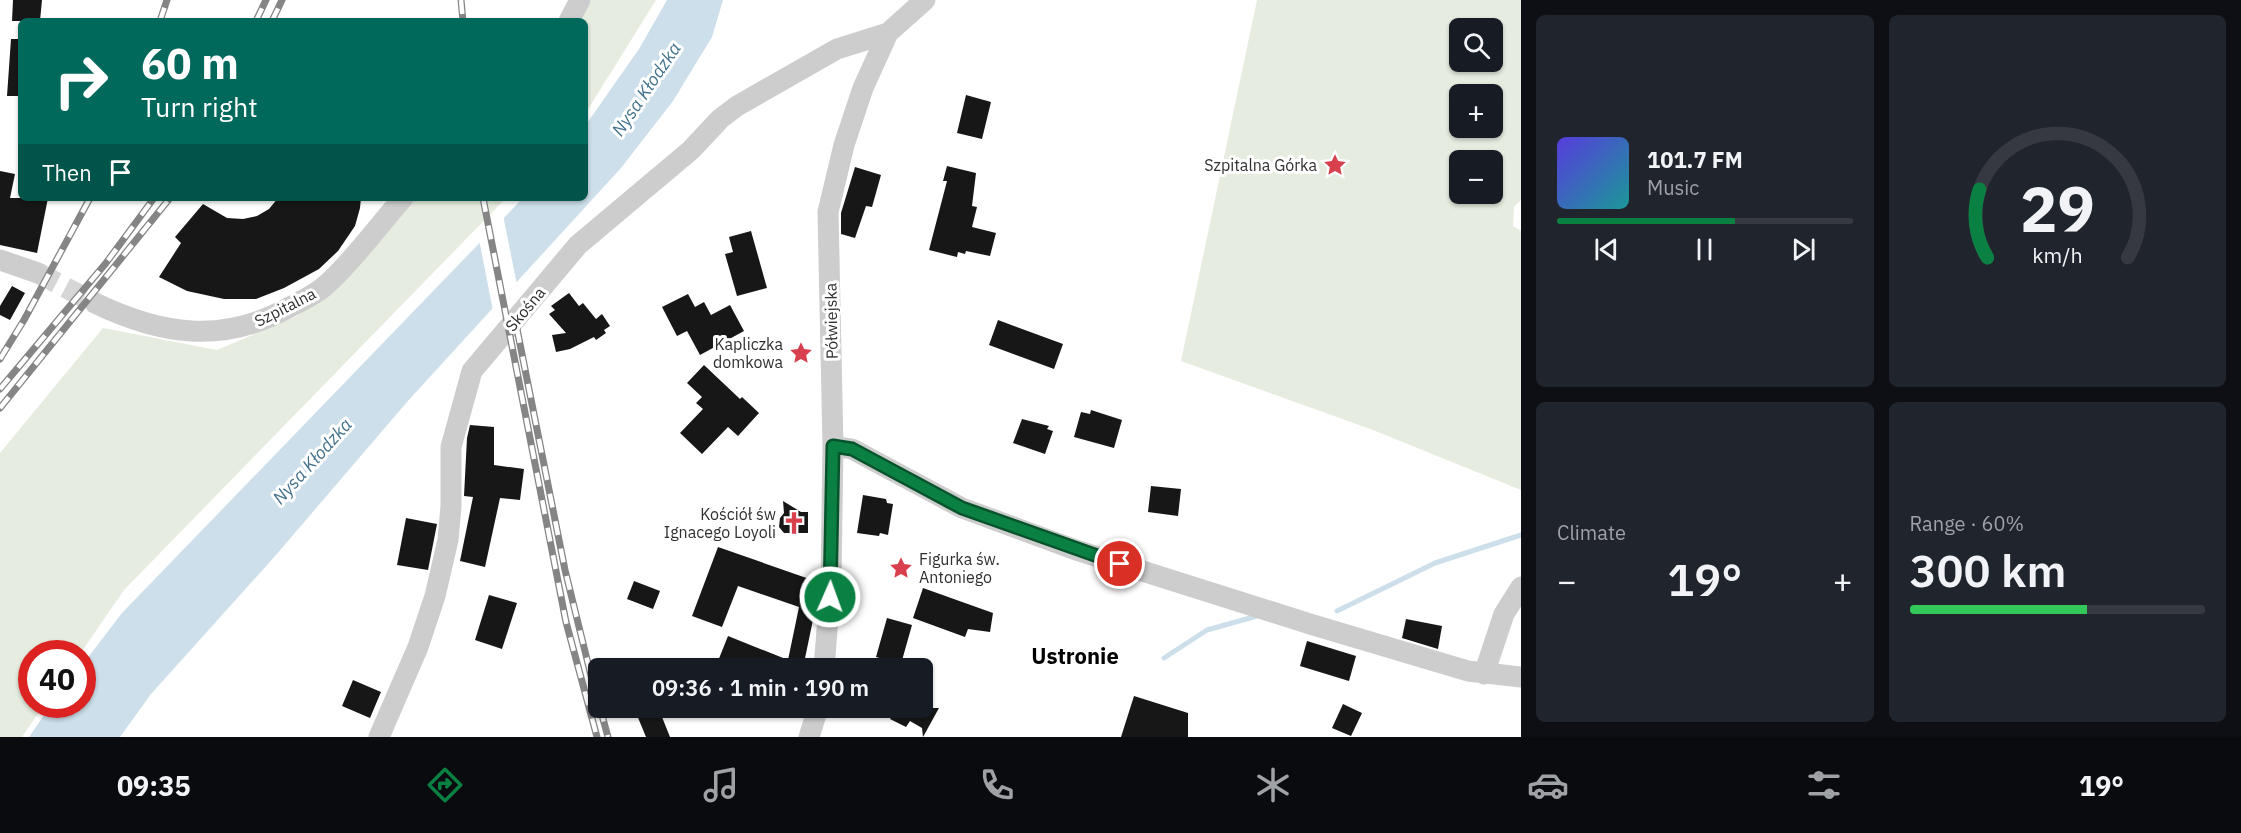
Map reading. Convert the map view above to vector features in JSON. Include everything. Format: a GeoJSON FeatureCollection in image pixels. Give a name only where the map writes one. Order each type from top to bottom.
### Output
{"type":"FeatureCollection","features":[{"type":"Feature","properties":{"kind":"street"},"geometry":{"type":"LineString","coordinates":[[571,18],[580,0]]}},
{"type":"Feature","properties":{"kind":"street","name":"Półwiejska"},"geometry":{"type":"LineString","coordinates":[[825,658],[831,567],[833,446],[828,212],[844,145],[863,88],[888,33],[925,0]]}},
{"type":"Feature","properties":{"kind":"street","name":"Skośna"},"geometry":{"type":"LineString","coordinates":[[379,737],[418,647],[435,596],[448,540],[451,506],[451,447],[472,371],[578,245],[691,150],[720,119],[737,106],[837,49],[888,33]]}},
{"type":"Feature","properties":{"kind":"street","name":"Szpitalna"},"geometry":{"type":"LineString","coordinates":[[95,303],[126,317],[175,330],[216,331],[248,326],[270,318],[326,285],[400,201]]}},
{"type":"Feature","properties":{"kind":"street"},"geometry":{"type":"LineString","coordinates":[[0,260],[38,273]]}},
{"type":"Feature","properties":{"kind":"street"},"geometry":{"type":"LineString","coordinates":[[833,446],[852,449],[962,508],[1076,550],[1366,642],[1484,674],[1521,677]]}},
{"type":"Feature","properties":{"kind":"street"},"geometry":{"type":"LineString","coordinates":[[1484,674],[1504,614],[1521,587]]}},
{"type":"Feature","properties":{"kind":"street"},"geometry":{"type":"LineString","coordinates":[[809,737],[815,718]]}},
{"type":"Feature","properties":{"kind":"shaded area"},"geometry":{"type":"Polygon","coordinates":[[[591,0],[656,0],[588,109],[588,18],[582,18],[591,0]]]}},
{"type":"Feature","properties":{"kind":"shaded area"},"geometry":{"type":"Polygon","coordinates":[[[1257,0],[1521,0],[1521,200],[1514,207],[1513,226],[1521,231],[1521,490],[1373,430],[1181,361],[1257,0]]]}},
{"type":"Feature","properties":{"kind":"shaded area"},"geometry":{"type":"Polygon","coordinates":[[[414,201],[503,201],[124,590],[90,640],[18,640],[18,718],[35,718],[22,737],[0,737],[0,453],[103,328],[217,350],[297,316],[414,201]]]}},
{"type":"Feature","properties":{"kind":"water","name":"Nysa Kłodzka"},"geometry":{"type":"Polygon","coordinates":[[[667,0],[723,0],[712,37],[673,101],[621,168],[407,402],[276,555],[151,694],[120,737],[29,737],[42,718],[96,718],[96,647],[122,613],[520,201],[588,201],[588,122],[639,49],[667,0]]]}},
{"type":"Feature","properties":{"kind":"pier"},"geometry":{"type":"Polygon","coordinates":[[[503,215],[517,285],[493,311],[479,239],[503,215]]]}},
{"type":"Feature","properties":{"kind":"building"},"geometry":{"type":"Polygon","coordinates":[[[13,0],[42,0],[40,18],[18,18],[18,21],[12,21],[13,0]]]}},
{"type":"Feature","properties":{"kind":"building"},"geometry":{"type":"Polygon","coordinates":[[[11,39],[18,39],[18,96],[7,96],[11,39]]]}},
{"type":"Feature","properties":{"kind":"building"},"geometry":{"type":"Polygon","coordinates":[[[966,95],[991,102],[982,139],[957,133],[966,95]]]}},
{"type":"Feature","properties":{"kind":"building"},"geometry":{"type":"Polygon","coordinates":[[[947,166],[976,173],[972,206],[977,207],[972,227],[996,233],[990,256],[966,251],[965,254],[958,252],[957,257],[929,250],[947,181],[943,181],[947,166]]]}},
{"type":"Feature","properties":{"kind":"building"},"geometry":{"type":"Polygon","coordinates":[[[855,167],[881,175],[872,207],[866,206],[855,238],[841,234],[841,213],[855,167]]]}},
{"type":"Feature","properties":{"kind":"building"},"geometry":{"type":"Polygon","coordinates":[[[0,171],[15,174],[10,198],[18,198],[18,201],[47,201],[37,253],[0,245],[0,171]]]}},
{"type":"Feature","properties":{"kind":"building"},"geometry":{"type":"Polygon","coordinates":[[[276,201],[361,201],[355,226],[338,251],[319,269],[284,288],[256,299],[224,299],[187,291],[159,277],[181,243],[175,237],[203,204],[227,218],[243,219],[257,216],[269,209],[276,201]]]}},
{"type":"Feature","properties":{"kind":"building"},"geometry":{"type":"Polygon","coordinates":[[[751,231],[767,288],[737,296],[725,254],[733,252],[729,237],[751,231]]]}},
{"type":"Feature","properties":{"kind":"building"},"geometry":{"type":"Polygon","coordinates":[[[12,286],[25,293],[10,320],[0,315],[0,306],[12,286]]]}},
{"type":"Feature","properties":{"kind":"building"},"geometry":{"type":"Polygon","coordinates":[[[569,293],[579,306],[583,303],[596,319],[602,314],[610,326],[604,330],[606,333],[596,340],[594,337],[570,349],[556,352],[552,335],[566,333],[549,314],[555,310],[551,306],[569,293]]]}},
{"type":"Feature","properties":{"kind":"building"},"geometry":{"type":"Polygon","coordinates":[[[688,294],[695,307],[704,302],[711,315],[730,305],[744,331],[700,355],[687,331],[677,336],[662,307],[688,294]]]}},
{"type":"Feature","properties":{"kind":"building"},"geometry":{"type":"Polygon","coordinates":[[[998,320],[1063,344],[1054,369],[989,345],[998,320]]]}},
{"type":"Feature","properties":{"kind":"building"},"geometry":{"type":"Polygon","coordinates":[[[704,365],[740,399],[742,397],[759,413],[738,436],[728,427],[702,454],[680,433],[703,409],[696,403],[702,397],[687,383],[704,365]]]}},
{"type":"Feature","properties":{"kind":"building"},"geometry":{"type":"Polygon","coordinates":[[[1091,410],[1122,420],[1114,448],[1074,437],[1081,412],[1090,414],[1091,410]]]}},
{"type":"Feature","properties":{"kind":"building"},"geometry":{"type":"Polygon","coordinates":[[[1022,419],[1049,426],[1047,429],[1053,431],[1045,454],[1013,443],[1022,419]]]}},
{"type":"Feature","properties":{"kind":"building"},"geometry":{"type":"Polygon","coordinates":[[[470,425],[494,427],[494,465],[524,469],[520,500],[500,498],[485,567],[460,561],[473,497],[464,496],[467,438],[470,425]]]}},
{"type":"Feature","properties":{"kind":"building"},"geometry":{"type":"Polygon","coordinates":[[[1151,486],[1181,489],[1178,516],[1148,512],[1151,486]]]}},
{"type":"Feature","properties":{"kind":"building"},"geometry":{"type":"Polygon","coordinates":[[[863,495],[886,499],[887,503],[893,504],[888,535],[857,533],[863,495]]]}},
{"type":"Feature","properties":{"kind":"building","name":"Kościół św Ignacego Loyoli"},"geometry":{"type":"Polygon","coordinates":[[[783,501],[801,512],[808,512],[808,533],[784,533],[779,527],[780,518],[784,513],[783,501]]]}},
{"type":"Feature","properties":{"kind":"building"},"geometry":{"type":"Polygon","coordinates":[[[406,518],[437,524],[428,570],[397,565],[406,518]]]}},
{"type":"Feature","properties":{"kind":"building"},"geometry":{"type":"Polygon","coordinates":[[[718,547],[818,582],[809,614],[814,615],[805,658],[788,658],[799,607],[738,586],[722,627],[692,616],[718,547]]]}},
{"type":"Feature","properties":{"kind":"building"},"geometry":{"type":"Polygon","coordinates":[[[634,581],[660,591],[653,609],[627,599],[634,581]]]}},
{"type":"Feature","properties":{"kind":"building"},"geometry":{"type":"Polygon","coordinates":[[[923,588],[993,613],[990,632],[968,629],[965,637],[913,618],[923,588]]]}},
{"type":"Feature","properties":{"kind":"building"},"geometry":{"type":"Polygon","coordinates":[[[489,595],[517,603],[502,649],[475,640],[489,595]]]}},
{"type":"Feature","properties":{"kind":"building"},"geometry":{"type":"Polygon","coordinates":[[[887,618],[912,625],[903,658],[876,657],[887,618]]]}},
{"type":"Feature","properties":{"kind":"building"},"geometry":{"type":"Polygon","coordinates":[[[1406,619],[1442,626],[1438,649],[1402,638],[1406,619]]]}},
{"type":"Feature","properties":{"kind":"building"},"geometry":{"type":"Polygon","coordinates":[[[728,636],[783,658],[719,658],[728,636]]]}},
{"type":"Feature","properties":{"kind":"building"},"geometry":{"type":"Polygon","coordinates":[[[1307,641],[1356,656],[1349,681],[1300,666],[1307,641]]]}},
{"type":"Feature","properties":{"kind":"building"},"geometry":{"type":"Polygon","coordinates":[[[353,680],[381,692],[370,718],[342,706],[353,680]]]}},
{"type":"Feature","properties":{"kind":"building"},"geometry":{"type":"Polygon","coordinates":[[[1134,696],[1188,713],[1188,737],[1121,737],[1134,696]]]}},
{"type":"Feature","properties":{"kind":"building"},"geometry":{"type":"Polygon","coordinates":[[[1343,704],[1362,713],[1351,736],[1332,728],[1343,704]]]}},
{"type":"Feature","properties":{"kind":"building"},"geometry":{"type":"Polygon","coordinates":[[[933,708],[939,708],[923,737],[922,728],[910,721],[906,727],[890,719],[933,718],[933,708]]]}},
{"type":"Feature","properties":{"kind":"building"},"geometry":{"type":"Polygon","coordinates":[[[638,718],[662,718],[670,737],[646,737],[638,718]]]}},
{"type":"Feature","properties":{"kind":"waterway"},"geometry":{"type":"LineString","coordinates":[[1337,611],[1435,563],[1521,535]]}},
{"type":"Feature","properties":{"kind":"waterway"},"geometry":{"type":"LineString","coordinates":[[1164,658],[1207,630],[1257,616]]}},
{"type":"Feature","properties":{"kind":"tunnel"},"geometry":{"type":"LineString","coordinates":[[38,273],[95,303]]}},
{"type":"Feature","properties":{"kind":"railway"},"geometry":{"type":"LineString","coordinates":[[161,18],[167,0]]}},
{"type":"Feature","properties":{"kind":"railway"},"geometry":{"type":"LineString","coordinates":[[257,18],[266,0]]}},
{"type":"Feature","properties":{"kind":"railway"},"geometry":{"type":"LineString","coordinates":[[273,18],[282,0]]}},
{"type":"Feature","properties":{"kind":"railway"},"geometry":{"type":"LineString","coordinates":[[461,0],[463,18]]}},
{"type":"Feature","properties":{"kind":"railway"},"geometry":{"type":"LineString","coordinates":[[0,359],[24,320],[88,201]]}},
{"type":"Feature","properties":{"kind":"railway"},"geometry":{"type":"LineString","coordinates":[[0,389],[106,263],[152,201]]}},
{"type":"Feature","properties":{"kind":"railway"},"geometry":{"type":"LineString","coordinates":[[0,408],[168,201]]}},
{"type":"Feature","properties":{"kind":"railway"},"geometry":{"type":"LineString","coordinates":[[484,201],[566,622],[597,737]]}},
{"type":"Feature","properties":{"kind":"railway"},"geometry":{"type":"LineString","coordinates":[[517,329],[565,570],[588,663]]}},
{"type":"Feature","properties":{"kind":"railway"},"geometry":{"type":"LineString","coordinates":[[603,718],[608,737]]}},
{"type":"Feature","properties":{"kind":"place","name":"Szpitalna Górka"},"geometry":{"type":"Point","coordinates":[1335,165]}},
{"type":"Feature","properties":{"kind":"place","name":"Kapliczka domkowa"},"geometry":{"type":"Point","coordinates":[801,353]}},
{"type":"Feature","properties":{"kind":"place","name":"Kościół św Ignacego Loyoli"},"geometry":{"type":"Point","coordinates":[794,523]}},
{"type":"Feature","properties":{"kind":"place","name":"Figurka św. Antoniego"},"geometry":{"type":"Point","coordinates":[901,568]}},
{"type":"Feature","properties":{"kind":"district","name":"Ustronie"},"geometry":{"type":"Point","coordinates":[1075,655]}},
{"type":"Feature","properties":{"kind":"route"},"geometry":{"type":"LineString","coordinates":[[830,597],[833,446],[852,449],[962,508],[1120,564]]}}]}
